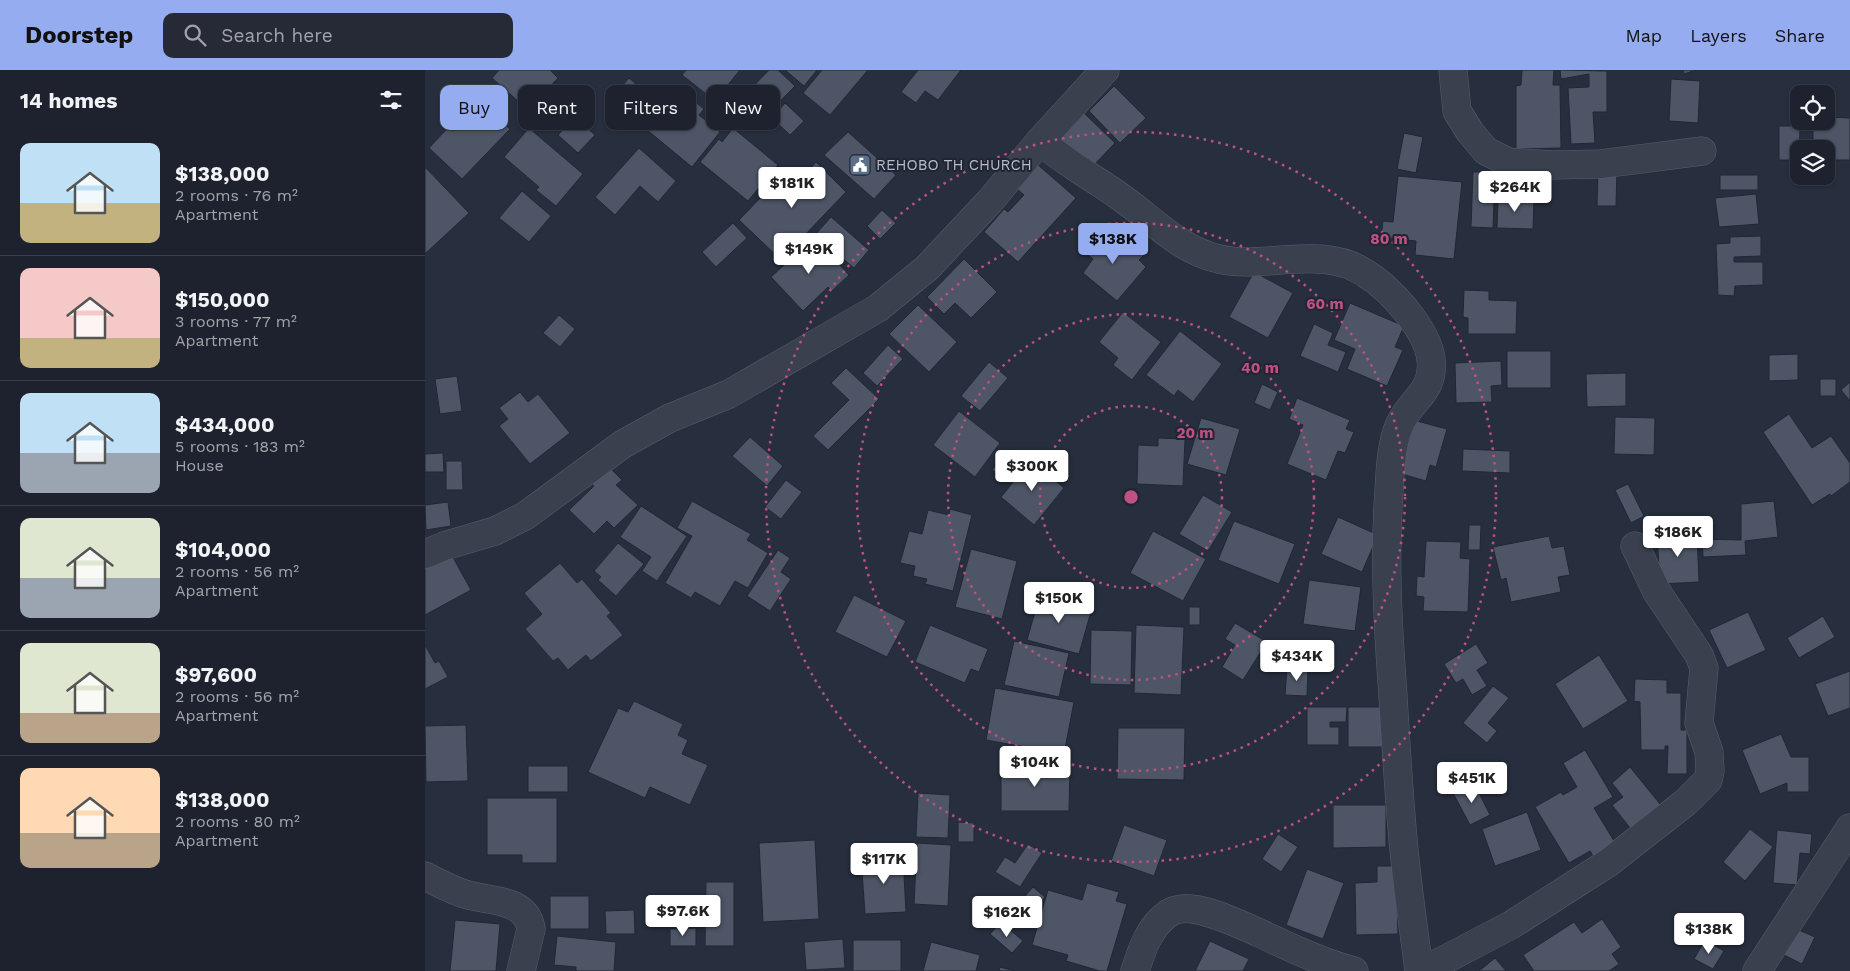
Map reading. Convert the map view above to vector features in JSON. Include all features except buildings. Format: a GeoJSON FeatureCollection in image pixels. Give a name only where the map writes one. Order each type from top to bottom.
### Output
{"type":"FeatureCollection","features":[{"type":"Feature","properties":{"kind":"street"},"geometry":{"type":"LineString","coordinates":[[425,554],[444,546],[495,531],[525,516],[623,444],[670,418],[729,394],[878,308],[927,268],[990,201],[1040,141],[1105,70]]}},
{"type":"Feature","properties":{"kind":"street"},"geometry":{"type":"LineString","coordinates":[[1453,70],[1457,112],[1470,132],[1486,151],[1508,162],[1601,164],[1702,151]]}},
{"type":"Feature","properties":{"kind":"street"},"geometry":{"type":"LineString","coordinates":[[1040,141],[1069,163],[1127,201],[1173,238],[1202,254],[1219,260],[1239,262],[1308,258],[1341,263],[1363,271],[1393,296],[1425,340],[1431,359],[1431,374],[1429,383],[1400,423],[1395,436],[1389,491],[1387,543],[1389,641],[1398,774],[1404,852],[1419,971]]}},
{"type":"Feature","properties":{"kind":"street"},"geometry":{"type":"LineString","coordinates":[[1423,971],[1511,924],[1608,863],[1686,802],[1708,780],[1711,772],[1709,752],[1699,722],[1704,668],[1699,655],[1657,592],[1635,546]]}},
{"type":"Feature","properties":{"kind":"street"},"geometry":{"type":"LineString","coordinates":[[1757,971],[1850,828]]}},
{"type":"Feature","properties":{"kind":"street"},"geometry":{"type":"LineString","coordinates":[[425,876],[466,895],[507,903],[523,912],[530,922],[531,929],[529,946],[521,971]]}},
{"type":"Feature","properties":{"kind":"street"},"geometry":{"type":"LineString","coordinates":[[1135,971],[1141,951],[1151,931],[1170,912],[1183,908],[1226,918],[1316,957],[1354,971]]}},
{"type":"Feature","properties":{"kind":"place","name":"REHOBO TH CHURCH"},"geometry":{"type":"Point","coordinates":[860,165]}}]}
